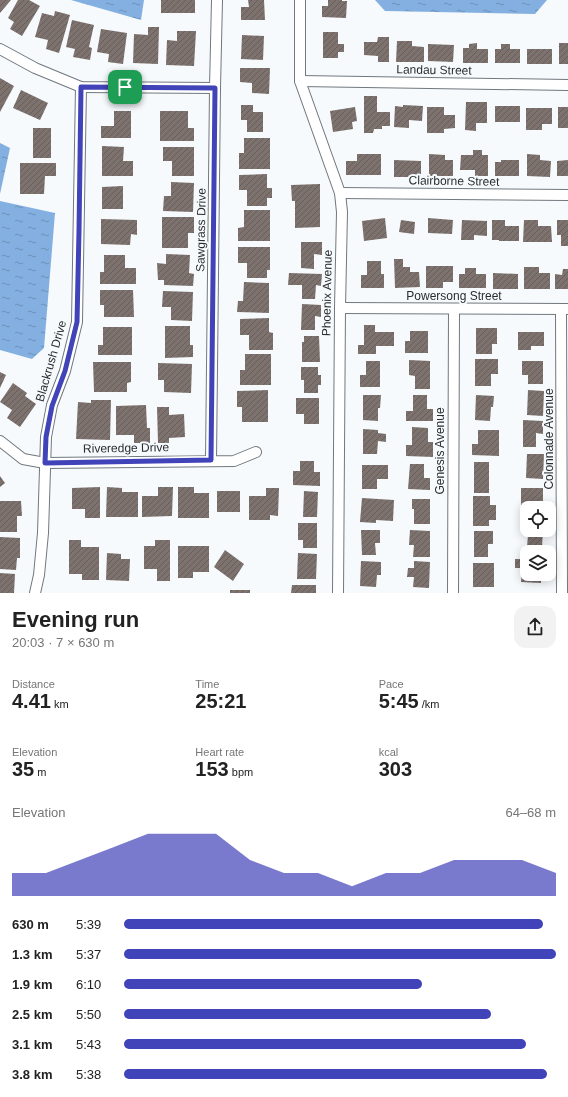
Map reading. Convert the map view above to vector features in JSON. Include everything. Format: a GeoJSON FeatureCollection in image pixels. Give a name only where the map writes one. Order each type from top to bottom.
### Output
{"type":"FeatureCollection","features":[{"type":"Feature","properties":{"kind":"street","name":"Sawgrass Drive"},"geometry":{"type":"LineString","coordinates":[[211,460],[217,0]]}},
{"type":"Feature","properties":{"kind":"street","name":"Phoenix Avenue"},"geometry":{"type":"LineString","coordinates":[[300,0],[300,81],[340,193],[342,212],[338,593]]}},
{"type":"Feature","properties":{"kind":"street"},"geometry":{"type":"LineString","coordinates":[[0,49],[35,68],[81,87],[215,88]]}},
{"type":"Feature","properties":{"kind":"street","name":"Landau Street"},"geometry":{"type":"LineString","coordinates":[[300,81],[568,84]]}},
{"type":"Feature","properties":{"kind":"street","name":"Blackrush Drive"},"geometry":{"type":"LineString","coordinates":[[35,593],[39,576],[43,533],[46,437],[52,406],[65,371],[77,322],[81,87]]}},
{"type":"Feature","properties":{"kind":"street","name":"Clairborne Street"},"geometry":{"type":"LineString","coordinates":[[340,193],[568,195]]}},
{"type":"Feature","properties":{"kind":"street","name":"Powersong Street"},"geometry":{"type":"LineString","coordinates":[[340,308],[565,309]]}},
{"type":"Feature","properties":{"kind":"street","name":"Genesis Avenue"},"geometry":{"type":"LineString","coordinates":[[453,593],[454,309]]}},
{"type":"Feature","properties":{"kind":"street","name":"Colonnade Avenue"},"geometry":{"type":"LineString","coordinates":[[562,593],[565,309]]}},
{"type":"Feature","properties":{"kind":"street","name":"Riveredge Drive"},"geometry":{"type":"LineString","coordinates":[[0,441],[23,459],[45,463],[211,460],[234,461],[256,452]]}},
{"type":"Feature","properties":{"kind":"water"},"geometry":{"type":"Polygon","coordinates":[[[71,0],[144,0],[141,20],[71,0]]]}},
{"type":"Feature","properties":{"kind":"water"},"geometry":{"type":"Polygon","coordinates":[[[375,0],[547,0],[535,14],[385,11],[375,0]]]}},
{"type":"Feature","properties":{"kind":"water"},"geometry":{"type":"Polygon","coordinates":[[[0,143],[10,148],[0,194],[0,143]]]}},
{"type":"Feature","properties":{"kind":"water"},"geometry":{"type":"Polygon","coordinates":[[[0,201],[55,213],[44,348],[32,359],[0,350],[0,201]]]}},
{"type":"Feature","properties":{"kind":"building"},"geometry":{"type":"Polygon","coordinates":[[[0,0],[11,0],[0,13],[0,0]]]}},
{"type":"Feature","properties":{"kind":"building"},"geometry":{"type":"Polygon","coordinates":[[[18,0],[29,0],[40,6],[22,36],[10,29],[14,22],[8,18],[18,0]]]}},
{"type":"Feature","properties":{"kind":"building"},"geometry":{"type":"Polygon","coordinates":[[[161,0],[195,0],[195,13],[161,13],[161,0]]]}},
{"type":"Feature","properties":{"kind":"building"},"geometry":{"type":"Polygon","coordinates":[[[248,0],[264,0],[265,20],[241,20],[241,7],[249,7],[248,0]]]}},
{"type":"Feature","properties":{"kind":"building"},"geometry":{"type":"Polygon","coordinates":[[[328,0],[347,1],[346,18],[322,17],[322,6],[328,6],[328,0]]]}},
{"type":"Feature","properties":{"kind":"building"},"geometry":{"type":"Polygon","coordinates":[[[55,11],[70,15],[59,53],[46,49],[48,40],[35,37],[42,13],[54,16],[55,11]]]}},
{"type":"Feature","properties":{"kind":"building"},"geometry":{"type":"Polygon","coordinates":[[[72,20],[94,25],[89,47],[92,48],[90,60],[73,57],[75,49],[66,47],[72,20]]]}},
{"type":"Feature","properties":{"kind":"building"},"geometry":{"type":"Polygon","coordinates":[[[148,27],[159,27],[158,64],[133,63],[134,34],[148,35],[148,27]]]}},
{"type":"Feature","properties":{"kind":"building"},"geometry":{"type":"Polygon","coordinates":[[[101,29],[127,33],[123,64],[108,62],[109,54],[97,52],[101,29]]]}},
{"type":"Feature","properties":{"kind":"building"},"geometry":{"type":"Polygon","coordinates":[[[177,31],[196,31],[194,66],[166,65],[167,40],[177,41],[177,31]]]}},
{"type":"Feature","properties":{"kind":"building"},"geometry":{"type":"Polygon","coordinates":[[[323,32],[338,32],[338,44],[344,44],[344,52],[338,52],[338,58],[323,58],[323,32]]]}},
{"type":"Feature","properties":{"kind":"building"},"geometry":{"type":"Polygon","coordinates":[[[242,35],[264,36],[263,60],[241,59],[242,35]]]}},
{"type":"Feature","properties":{"kind":"building"},"geometry":{"type":"Polygon","coordinates":[[[378,37],[389,37],[389,62],[378,62],[378,56],[364,55],[364,42],[377,42],[378,37]]]}},
{"type":"Feature","properties":{"kind":"building"},"geometry":{"type":"Polygon","coordinates":[[[397,41],[412,41],[412,46],[424,47],[424,62],[396,62],[397,41]]]}},
{"type":"Feature","properties":{"kind":"building"},"geometry":{"type":"Polygon","coordinates":[[[477,43],[477,49],[488,49],[488,63],[463,63],[463,48],[469,48],[469,44],[477,43]]]}},
{"type":"Feature","properties":{"kind":"building"},"geometry":{"type":"Polygon","coordinates":[[[559,43],[568,43],[568,64],[559,64],[559,43]]]}},
{"type":"Feature","properties":{"kind":"building"},"geometry":{"type":"Polygon","coordinates":[[[428,44],[454,45],[453,62],[428,61],[428,44]]]}},
{"type":"Feature","properties":{"kind":"building"},"geometry":{"type":"Polygon","coordinates":[[[501,44],[510,44],[510,49],[520,49],[520,63],[495,63],[495,49],[501,49],[501,44]]]}},
{"type":"Feature","properties":{"kind":"building"},"geometry":{"type":"Polygon","coordinates":[[[527,49],[552,49],[552,64],[527,64],[527,49]]]}},
{"type":"Feature","properties":{"kind":"building"},"geometry":{"type":"Polygon","coordinates":[[[240,68],[270,68],[269,94],[252,93],[252,83],[240,82],[240,68]]]}},
{"type":"Feature","properties":{"kind":"building"},"geometry":{"type":"Polygon","coordinates":[[[0,78],[14,86],[0,112],[0,78]]]}},
{"type":"Feature","properties":{"kind":"building"},"geometry":{"type":"Polygon","coordinates":[[[21,90],[48,103],[40,120],[13,108],[21,90]]]}},
{"type":"Feature","properties":{"kind":"building"},"geometry":{"type":"Polygon","coordinates":[[[364,96],[377,96],[377,112],[390,112],[390,126],[382,126],[382,129],[374,129],[373,133],[364,133],[364,96]]]}},
{"type":"Feature","properties":{"kind":"building"},"geometry":{"type":"Polygon","coordinates":[[[466,102],[487,102],[487,123],[476,123],[476,131],[465,130],[466,102]]]}},
{"type":"Feature","properties":{"kind":"building"},"geometry":{"type":"Polygon","coordinates":[[[241,105],[253,105],[253,112],[263,112],[263,132],[247,132],[247,120],[241,120],[241,105]]]}},
{"type":"Feature","properties":{"kind":"building"},"geometry":{"type":"Polygon","coordinates":[[[403,105],[423,106],[422,121],[409,120],[409,128],[394,127],[395,106],[403,107],[403,105]]]}},
{"type":"Feature","properties":{"kind":"building"},"geometry":{"type":"Polygon","coordinates":[[[495,106],[520,106],[520,122],[495,122],[495,106]]]}},
{"type":"Feature","properties":{"kind":"building"},"geometry":{"type":"Polygon","coordinates":[[[355,107],[357,121],[352,122],[353,129],[333,132],[330,111],[355,107]]]}},
{"type":"Feature","properties":{"kind":"building"},"geometry":{"type":"Polygon","coordinates":[[[427,107],[444,107],[444,115],[455,115],[455,128],[444,129],[444,133],[427,133],[427,107]]]}},
{"type":"Feature","properties":{"kind":"building"},"geometry":{"type":"Polygon","coordinates":[[[558,107],[568,107],[568,128],[558,128],[558,107]]]}},
{"type":"Feature","properties":{"kind":"building"},"geometry":{"type":"Polygon","coordinates":[[[526,108],[552,108],[552,124],[542,124],[542,130],[526,130],[526,108]]]}},
{"type":"Feature","properties":{"kind":"building"},"geometry":{"type":"Polygon","coordinates":[[[114,111],[131,111],[131,138],[101,138],[101,126],[114,126],[114,111]]]}},
{"type":"Feature","properties":{"kind":"building"},"geometry":{"type":"Polygon","coordinates":[[[160,111],[188,111],[188,128],[194,128],[194,141],[160,141],[160,111]]]}},
{"type":"Feature","properties":{"kind":"building"},"geometry":{"type":"Polygon","coordinates":[[[33,128],[51,128],[51,158],[33,158],[33,128]]]}},
{"type":"Feature","properties":{"kind":"building"},"geometry":{"type":"Polygon","coordinates":[[[244,138],[270,138],[270,169],[239,169],[239,153],[244,153],[244,138]]]}},
{"type":"Feature","properties":{"kind":"building"},"geometry":{"type":"Polygon","coordinates":[[[102,146],[124,147],[123,161],[133,161],[133,176],[102,176],[102,146]]]}},
{"type":"Feature","properties":{"kind":"building"},"geometry":{"type":"Polygon","coordinates":[[[163,147],[194,147],[194,176],[172,176],[172,161],[163,161],[163,147]]]}},
{"type":"Feature","properties":{"kind":"building"},"geometry":{"type":"Polygon","coordinates":[[[473,150],[482,150],[482,155],[488,155],[488,176],[475,176],[475,170],[460,170],[461,155],[473,155],[473,150]]]}},
{"type":"Feature","properties":{"kind":"building"},"geometry":{"type":"Polygon","coordinates":[[[357,154],[381,154],[381,175],[346,175],[346,161],[357,161],[357,154]]]}},
{"type":"Feature","properties":{"kind":"building"},"geometry":{"type":"Polygon","coordinates":[[[429,154],[445,155],[445,160],[453,160],[453,176],[429,176],[429,154]]]}},
{"type":"Feature","properties":{"kind":"building"},"geometry":{"type":"Polygon","coordinates":[[[527,154],[540,155],[540,160],[551,161],[550,177],[527,176],[527,154]]]}},
{"type":"Feature","properties":{"kind":"building"},"geometry":{"type":"Polygon","coordinates":[[[394,160],[421,161],[421,175],[413,175],[413,177],[394,177],[394,160]]]}},
{"type":"Feature","properties":{"kind":"building"},"geometry":{"type":"Polygon","coordinates":[[[501,160],[519,160],[519,176],[495,176],[495,162],[501,162],[501,160]]]}},
{"type":"Feature","properties":{"kind":"building"},"geometry":{"type":"Polygon","coordinates":[[[568,160],[568,176],[557,176],[557,161],[568,160]]]}},
{"type":"Feature","properties":{"kind":"building"},"geometry":{"type":"Polygon","coordinates":[[[20,163],[56,163],[56,176],[45,176],[44,194],[20,194],[20,163]]]}},
{"type":"Feature","properties":{"kind":"building"},"geometry":{"type":"Polygon","coordinates":[[[267,174],[267,188],[272,188],[272,198],[267,198],[267,206],[247,206],[247,190],[239,190],[239,175],[267,174]]]}},
{"type":"Feature","properties":{"kind":"building"},"geometry":{"type":"Polygon","coordinates":[[[171,182],[194,183],[193,212],[163,211],[164,196],[171,196],[171,182]]]}},
{"type":"Feature","properties":{"kind":"building"},"geometry":{"type":"Polygon","coordinates":[[[320,184],[320,227],[295,228],[295,201],[292,201],[291,185],[320,184]]]}},
{"type":"Feature","properties":{"kind":"building"},"geometry":{"type":"Polygon","coordinates":[[[123,186],[123,209],[102,209],[102,187],[123,186]]]}},
{"type":"Feature","properties":{"kind":"building"},"geometry":{"type":"Polygon","coordinates":[[[244,210],[270,210],[270,241],[238,241],[238,228],[244,227],[244,210]]]}},
{"type":"Feature","properties":{"kind":"building"},"geometry":{"type":"Polygon","coordinates":[[[162,217],[194,217],[194,233],[188,233],[188,248],[162,248],[162,217]]]}},
{"type":"Feature","properties":{"kind":"building"},"geometry":{"type":"Polygon","coordinates":[[[385,218],[387,238],[364,241],[362,221],[385,218]]]}},
{"type":"Feature","properties":{"kind":"building"},"geometry":{"type":"Polygon","coordinates":[[[428,218],[453,220],[452,234],[428,233],[428,218]]]}},
{"type":"Feature","properties":{"kind":"building"},"geometry":{"type":"Polygon","coordinates":[[[101,219],[137,220],[137,235],[131,234],[130,245],[101,244],[101,219]]]}},
{"type":"Feature","properties":{"kind":"building"},"geometry":{"type":"Polygon","coordinates":[[[401,220],[415,222],[414,234],[399,232],[401,220]]]}},
{"type":"Feature","properties":{"kind":"building"},"geometry":{"type":"Polygon","coordinates":[[[462,220],[487,221],[487,236],[474,235],[474,240],[461,240],[462,220]]]}},
{"type":"Feature","properties":{"kind":"building"},"geometry":{"type":"Polygon","coordinates":[[[492,220],[505,220],[505,226],[519,226],[519,241],[492,240],[492,220]]]}},
{"type":"Feature","properties":{"kind":"building"},"geometry":{"type":"Polygon","coordinates":[[[524,220],[538,220],[538,226],[551,226],[552,242],[523,242],[524,220]]]}},
{"type":"Feature","properties":{"kind":"building"},"geometry":{"type":"Polygon","coordinates":[[[557,220],[568,220],[568,246],[561,246],[561,235],[557,235],[557,220]]]}},
{"type":"Feature","properties":{"kind":"building"},"geometry":{"type":"Polygon","coordinates":[[[301,242],[322,242],[322,255],[314,254],[314,269],[301,268],[301,242]]]}},
{"type":"Feature","properties":{"kind":"building"},"geometry":{"type":"Polygon","coordinates":[[[238,247],[270,247],[270,270],[267,270],[267,278],[247,278],[247,263],[238,263],[238,247]]]}},
{"type":"Feature","properties":{"kind":"building"},"geometry":{"type":"Polygon","coordinates":[[[166,254],[190,255],[189,273],[194,274],[193,286],[164,285],[164,280],[158,280],[157,263],[166,264],[166,254]]]}},
{"type":"Feature","properties":{"kind":"building"},"geometry":{"type":"Polygon","coordinates":[[[104,255],[125,255],[125,268],[136,268],[136,284],[100,284],[100,272],[104,272],[104,255]]]}},
{"type":"Feature","properties":{"kind":"building"},"geometry":{"type":"Polygon","coordinates":[[[394,259],[403,259],[403,267],[410,267],[410,272],[419,272],[420,287],[395,288],[394,259]]]}},
{"type":"Feature","properties":{"kind":"building"},"geometry":{"type":"Polygon","coordinates":[[[367,261],[381,261],[381,274],[384,274],[384,288],[361,288],[361,275],[367,275],[367,261]]]}},
{"type":"Feature","properties":{"kind":"building"},"geometry":{"type":"Polygon","coordinates":[[[426,266],[453,266],[453,282],[443,282],[443,288],[426,288],[426,266]]]}},
{"type":"Feature","properties":{"kind":"building"},"geometry":{"type":"Polygon","coordinates":[[[524,267],[539,267],[539,273],[550,273],[550,289],[524,289],[524,267]]]}},
{"type":"Feature","properties":{"kind":"building"},"geometry":{"type":"Polygon","coordinates":[[[465,268],[476,268],[476,274],[486,274],[486,288],[459,288],[459,274],[465,274],[465,268]]]}},
{"type":"Feature","properties":{"kind":"building"},"geometry":{"type":"Polygon","coordinates":[[[563,269],[568,269],[568,289],[555,289],[555,274],[562,275],[563,269]]]}},
{"type":"Feature","properties":{"kind":"building"},"geometry":{"type":"Polygon","coordinates":[[[289,273],[322,274],[321,286],[316,285],[315,299],[302,299],[302,285],[288,285],[289,273]]]}},
{"type":"Feature","properties":{"kind":"building"},"geometry":{"type":"Polygon","coordinates":[[[493,273],[518,274],[518,289],[493,289],[493,273]]]}},
{"type":"Feature","properties":{"kind":"building"},"geometry":{"type":"Polygon","coordinates":[[[244,282],[269,283],[269,313],[237,312],[238,301],[243,301],[244,282]]]}},
{"type":"Feature","properties":{"kind":"building"},"geometry":{"type":"Polygon","coordinates":[[[100,290],[133,290],[134,317],[104,317],[104,305],[100,305],[100,290]]]}},
{"type":"Feature","properties":{"kind":"building"},"geometry":{"type":"Polygon","coordinates":[[[163,291],[193,292],[192,321],[171,320],[171,307],[162,307],[163,291]]]}},
{"type":"Feature","properties":{"kind":"building"},"geometry":{"type":"Polygon","coordinates":[[[302,304],[321,305],[321,317],[315,316],[315,330],[301,330],[302,304]]]}},
{"type":"Feature","properties":{"kind":"building"},"geometry":{"type":"Polygon","coordinates":[[[269,318],[269,332],[273,333],[273,350],[249,350],[249,335],[240,335],[240,319],[269,318]]]}},
{"type":"Feature","properties":{"kind":"building"},"geometry":{"type":"Polygon","coordinates":[[[364,325],[375,325],[375,332],[394,332],[394,346],[376,346],[376,354],[358,354],[358,345],[364,345],[364,325]]]}},
{"type":"Feature","properties":{"kind":"building"},"geometry":{"type":"Polygon","coordinates":[[[165,326],[190,326],[190,345],[193,345],[193,357],[165,358],[165,326]]]}},
{"type":"Feature","properties":{"kind":"building"},"geometry":{"type":"Polygon","coordinates":[[[103,327],[132,327],[132,355],[98,355],[98,345],[103,345],[103,327]]]}},
{"type":"Feature","properties":{"kind":"building"},"geometry":{"type":"Polygon","coordinates":[[[476,328],[497,328],[497,344],[492,344],[492,354],[476,354],[476,328]]]}},
{"type":"Feature","properties":{"kind":"building"},"geometry":{"type":"Polygon","coordinates":[[[410,331],[428,331],[428,353],[405,353],[405,341],[410,341],[410,331]]]}},
{"type":"Feature","properties":{"kind":"building"},"geometry":{"type":"Polygon","coordinates":[[[518,332],[544,332],[544,346],[531,346],[531,350],[518,350],[518,332]]]}},
{"type":"Feature","properties":{"kind":"building"},"geometry":{"type":"Polygon","coordinates":[[[304,336],[319,336],[320,362],[302,362],[302,342],[304,342],[304,336]]]}},
{"type":"Feature","properties":{"kind":"building"},"geometry":{"type":"Polygon","coordinates":[[[245,354],[271,354],[271,385],[240,385],[240,370],[245,370],[245,354]]]}},
{"type":"Feature","properties":{"kind":"building"},"geometry":{"type":"Polygon","coordinates":[[[475,359],[498,359],[498,374],[491,374],[491,386],[475,386],[475,359]]]}},
{"type":"Feature","properties":{"kind":"building"},"geometry":{"type":"Polygon","coordinates":[[[409,360],[430,361],[430,389],[415,389],[415,376],[409,375],[409,360]]]}},
{"type":"Feature","properties":{"kind":"building"},"geometry":{"type":"Polygon","coordinates":[[[366,361],[380,361],[380,387],[360,387],[360,375],[366,375],[366,361]]]}},
{"type":"Feature","properties":{"kind":"building"},"geometry":{"type":"Polygon","coordinates":[[[522,361],[543,361],[543,384],[528,384],[528,375],[522,375],[522,361]]]}},
{"type":"Feature","properties":{"kind":"building"},"geometry":{"type":"Polygon","coordinates":[[[93,362],[131,362],[131,382],[127,383],[127,392],[94,392],[93,362]]]}},
{"type":"Feature","properties":{"kind":"building"},"geometry":{"type":"Polygon","coordinates":[[[158,363],[192,364],[191,393],[164,392],[164,380],[158,380],[158,363]]]}},
{"type":"Feature","properties":{"kind":"building"},"geometry":{"type":"Polygon","coordinates":[[[301,367],[318,367],[318,375],[321,375],[321,385],[318,385],[318,393],[304,393],[304,380],[301,380],[301,367]]]}},
{"type":"Feature","properties":{"kind":"building"},"geometry":{"type":"Polygon","coordinates":[[[0,372],[6,375],[0,388],[0,372]]]}},
{"type":"Feature","properties":{"kind":"building"},"geometry":{"type":"Polygon","coordinates":[[[13,383],[27,393],[25,396],[36,404],[20,427],[7,418],[12,410],[0,402],[13,383]]]}},
{"type":"Feature","properties":{"kind":"building"},"geometry":{"type":"Polygon","coordinates":[[[268,390],[268,422],[242,422],[242,407],[237,407],[237,391],[268,390]]]}},
{"type":"Feature","properties":{"kind":"building"},"geometry":{"type":"Polygon","coordinates":[[[528,390],[544,391],[543,416],[527,415],[528,390]]]}},
{"type":"Feature","properties":{"kind":"building"},"geometry":{"type":"Polygon","coordinates":[[[363,395],[381,395],[380,408],[378,408],[378,421],[363,420],[363,395]]]}},
{"type":"Feature","properties":{"kind":"building"},"geometry":{"type":"Polygon","coordinates":[[[413,395],[427,395],[427,409],[433,409],[433,421],[406,421],[406,411],[413,411],[413,395]]]}},
{"type":"Feature","properties":{"kind":"building"},"geometry":{"type":"Polygon","coordinates":[[[476,395],[494,396],[493,407],[491,407],[490,421],[475,420],[476,395]]]}},
{"type":"Feature","properties":{"kind":"building"},"geometry":{"type":"Polygon","coordinates":[[[296,398],[319,398],[319,424],[304,424],[304,414],[296,414],[296,398]]]}},
{"type":"Feature","properties":{"kind":"building"},"geometry":{"type":"Polygon","coordinates":[[[91,400],[111,400],[110,440],[76,439],[78,402],[91,403],[91,400]]]}},
{"type":"Feature","properties":{"kind":"building"},"geometry":{"type":"Polygon","coordinates":[[[146,405],[147,428],[150,428],[150,443],[134,443],[134,435],[116,435],[116,406],[146,405]]]}},
{"type":"Feature","properties":{"kind":"building"},"geometry":{"type":"Polygon","coordinates":[[[157,407],[169,407],[169,415],[184,414],[185,437],[169,438],[169,443],[158,443],[157,407]]]}},
{"type":"Feature","properties":{"kind":"building"},"geometry":{"type":"Polygon","coordinates":[[[523,420],[543,421],[543,434],[536,433],[536,447],[523,447],[523,420]]]}},
{"type":"Feature","properties":{"kind":"building"},"geometry":{"type":"Polygon","coordinates":[[[412,427],[428,428],[428,442],[433,442],[433,457],[406,456],[406,445],[412,445],[412,427]]]}},
{"type":"Feature","properties":{"kind":"building"},"geometry":{"type":"Polygon","coordinates":[[[363,429],[378,430],[378,433],[386,434],[386,442],[378,441],[377,454],[363,454],[363,429]]]}},
{"type":"Feature","properties":{"kind":"building"},"geometry":{"type":"Polygon","coordinates":[[[478,430],[499,430],[499,456],[472,455],[472,444],[478,444],[478,430]]]}},
{"type":"Feature","properties":{"kind":"building"},"geometry":{"type":"Polygon","coordinates":[[[527,454],[544,454],[543,479],[526,478],[527,454]]]}},
{"type":"Feature","properties":{"kind":"building"},"geometry":{"type":"Polygon","coordinates":[[[300,461],[314,461],[314,472],[320,472],[320,486],[293,485],[293,471],[300,471],[300,461]]]}},
{"type":"Feature","properties":{"kind":"building"},"geometry":{"type":"Polygon","coordinates":[[[474,462],[489,462],[489,493],[474,493],[474,462]]]}},
{"type":"Feature","properties":{"kind":"building"},"geometry":{"type":"Polygon","coordinates":[[[410,464],[424,464],[424,478],[430,478],[430,490],[408,489],[410,464]]]}},
{"type":"Feature","properties":{"kind":"building"},"geometry":{"type":"Polygon","coordinates":[[[362,465],[388,465],[388,479],[377,479],[377,489],[362,489],[362,465]]]}},
{"type":"Feature","properties":{"kind":"building"},"geometry":{"type":"Polygon","coordinates":[[[0,476],[5,483],[0,487],[0,476]]]}},
{"type":"Feature","properties":{"kind":"building"},"geometry":{"type":"Polygon","coordinates":[[[100,487],[100,518],[85,518],[85,509],[72,509],[72,488],[100,487]]]}},
{"type":"Feature","properties":{"kind":"building"},"geometry":{"type":"Polygon","coordinates":[[[107,487],[122,488],[122,492],[138,492],[138,517],[106,517],[107,487]]]}},
{"type":"Feature","properties":{"kind":"building"},"geometry":{"type":"Polygon","coordinates":[[[158,487],[173,487],[172,516],[142,517],[142,496],[158,496],[158,487]]]}},
{"type":"Feature","properties":{"kind":"building"},"geometry":{"type":"Polygon","coordinates":[[[178,487],[194,487],[194,493],[209,493],[209,518],[178,518],[178,487]]]}},
{"type":"Feature","properties":{"kind":"building"},"geometry":{"type":"Polygon","coordinates":[[[266,488],[279,488],[278,516],[270,515],[270,520],[249,520],[249,496],[266,496],[266,488]]]}},
{"type":"Feature","properties":{"kind":"building"},"geometry":{"type":"Polygon","coordinates":[[[521,488],[543,488],[543,501],[521,501],[521,488]]]}},
{"type":"Feature","properties":{"kind":"building"},"geometry":{"type":"Polygon","coordinates":[[[217,491],[240,491],[240,512],[217,512],[217,491]]]}},
{"type":"Feature","properties":{"kind":"building"},"geometry":{"type":"Polygon","coordinates":[[[304,491],[318,492],[317,517],[303,517],[304,491]]]}},
{"type":"Feature","properties":{"kind":"building"},"geometry":{"type":"Polygon","coordinates":[[[473,496],[490,496],[490,505],[496,505],[496,520],[489,520],[489,526],[473,526],[473,496]]]}},
{"type":"Feature","properties":{"kind":"building"},"geometry":{"type":"Polygon","coordinates":[[[362,498],[394,500],[393,521],[376,520],[376,523],[360,522],[362,498]]]}},
{"type":"Feature","properties":{"kind":"building"},"geometry":{"type":"Polygon","coordinates":[[[412,499],[430,499],[430,524],[414,524],[412,499]]]}},
{"type":"Feature","properties":{"kind":"building"},"geometry":{"type":"Polygon","coordinates":[[[0,501],[21,501],[22,516],[17,516],[17,532],[0,532],[0,501]]]}},
{"type":"Feature","properties":{"kind":"building"},"geometry":{"type":"Polygon","coordinates":[[[298,523],[317,523],[317,548],[303,548],[303,540],[298,540],[298,523]]]}},
{"type":"Feature","properties":{"kind":"building"},"geometry":{"type":"Polygon","coordinates":[[[361,530],[380,530],[380,543],[375,543],[376,555],[362,555],[361,530]]]}},
{"type":"Feature","properties":{"kind":"building"},"geometry":{"type":"Polygon","coordinates":[[[410,530],[430,531],[430,557],[413,557],[414,545],[409,545],[410,530]]]}},
{"type":"Feature","properties":{"kind":"building"},"geometry":{"type":"Polygon","coordinates":[[[474,531],[493,531],[493,544],[488,544],[488,557],[474,557],[474,531]]]}},
{"type":"Feature","properties":{"kind":"building"},"geometry":{"type":"Polygon","coordinates":[[[0,537],[20,538],[20,558],[17,558],[16,570],[0,569],[0,537]]]}},
{"type":"Feature","properties":{"kind":"building"},"geometry":{"type":"Polygon","coordinates":[[[528,537],[543,537],[542,545],[527,545],[528,537]]]}},
{"type":"Feature","properties":{"kind":"building"},"geometry":{"type":"Polygon","coordinates":[[[69,540],[81,540],[81,547],[99,547],[99,580],[82,580],[82,574],[69,574],[69,540]]]}},
{"type":"Feature","properties":{"kind":"building"},"geometry":{"type":"Polygon","coordinates":[[[155,540],[170,540],[170,581],[157,581],[157,569],[144,569],[144,546],[155,546],[155,540]]]}},
{"type":"Feature","properties":{"kind":"building"},"geometry":{"type":"Polygon","coordinates":[[[178,546],[209,546],[209,572],[193,572],[193,578],[178,578],[178,546]]]}},
{"type":"Feature","properties":{"kind":"building"},"geometry":{"type":"Polygon","coordinates":[[[225,550],[244,564],[233,581],[214,567],[225,550]]]}},
{"type":"Feature","properties":{"kind":"building"},"geometry":{"type":"Polygon","coordinates":[[[107,553],[121,554],[121,559],[130,559],[129,581],[106,580],[107,553]]]}},
{"type":"Feature","properties":{"kind":"building"},"geometry":{"type":"Polygon","coordinates":[[[298,553],[317,554],[316,579],[297,579],[298,553]]]}},
{"type":"Feature","properties":{"kind":"building"},"geometry":{"type":"Polygon","coordinates":[[[515,559],[520,559],[520,568],[515,568],[515,559]]]}},
{"type":"Feature","properties":{"kind":"building"},"geometry":{"type":"Polygon","coordinates":[[[361,561],[381,562],[381,575],[377,575],[376,587],[360,586],[361,561]]]}},
{"type":"Feature","properties":{"kind":"building"},"geometry":{"type":"Polygon","coordinates":[[[414,561],[430,562],[429,588],[413,587],[414,577],[407,577],[408,568],[414,568],[414,561]]]}},
{"type":"Feature","properties":{"kind":"building"},"geometry":{"type":"Polygon","coordinates":[[[473,563],[494,563],[494,587],[473,587],[473,563]]]}},
{"type":"Feature","properties":{"kind":"building"},"geometry":{"type":"Polygon","coordinates":[[[0,573],[15,574],[14,593],[0,593],[0,573]]]}},
{"type":"Feature","properties":{"kind":"building"},"geometry":{"type":"Polygon","coordinates":[[[541,581],[541,583],[521,582],[541,581]]]}},
{"type":"Feature","properties":{"kind":"building"},"geometry":{"type":"Polygon","coordinates":[[[292,585],[316,585],[316,593],[291,593],[292,585]]]}},
{"type":"Feature","properties":{"kind":"building"},"geometry":{"type":"Polygon","coordinates":[[[230,590],[250,590],[250,593],[230,593],[230,590]]]}},
{"type":"Feature","properties":{"kind":"route"},"geometry":{"type":"LineString","coordinates":[[81,87],[125,87],[215,88],[211,460],[45,463],[46,437],[52,406],[57,389],[65,371],[77,322],[81,87]]}}]}
